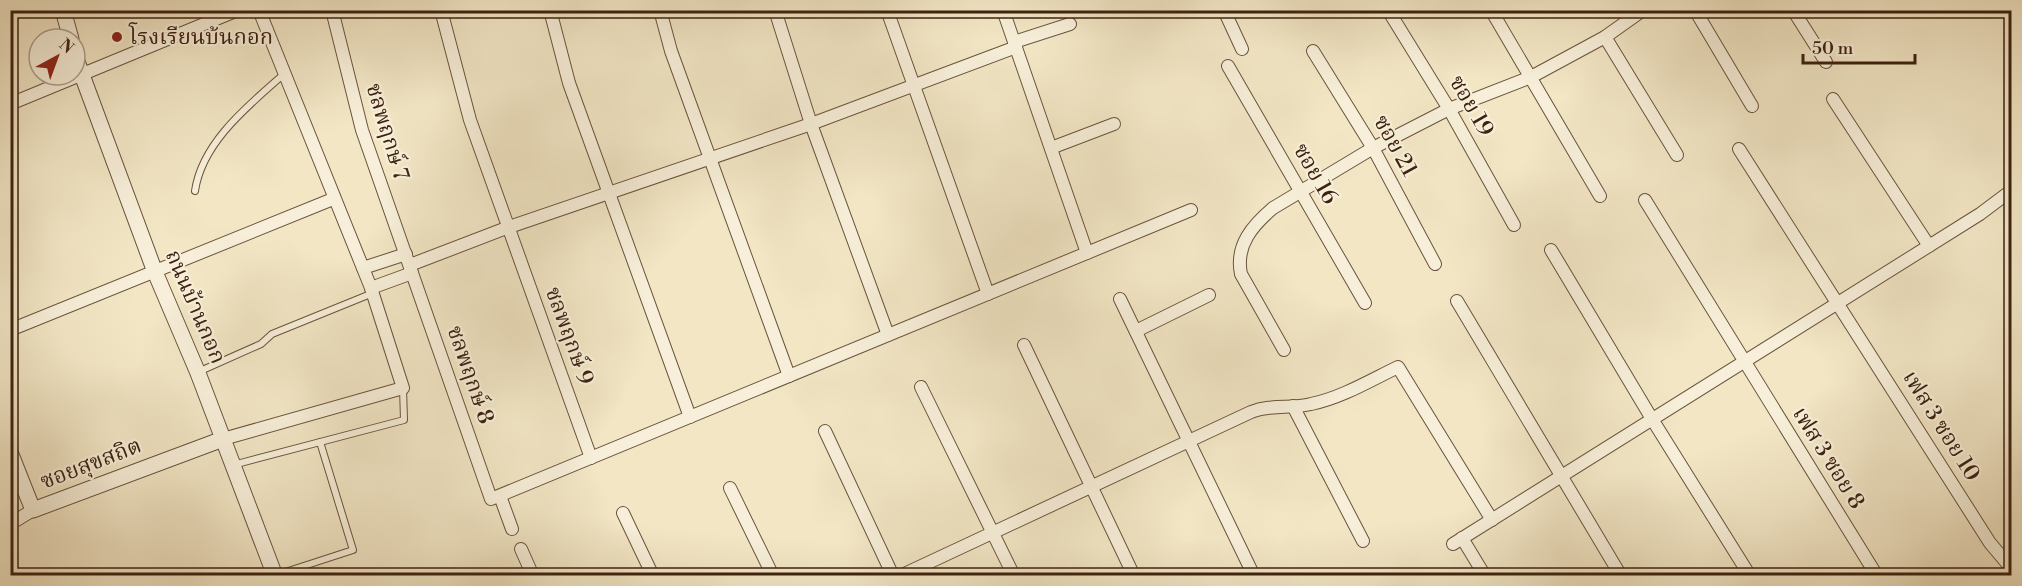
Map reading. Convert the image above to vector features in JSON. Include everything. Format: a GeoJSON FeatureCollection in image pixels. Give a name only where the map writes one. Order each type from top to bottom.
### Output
{"type":"FeatureCollection","features":[{"type":"Feature","properties":{"kind":"street"},"geometry":{"type":"LineString","coordinates":[[63,10],[67,27]]}},
{"type":"Feature","properties":{"kind":"street"},"geometry":{"type":"LineString","coordinates":[[87,73],[238,10]]}},
{"type":"Feature","properties":{"kind":"street"},"geometry":{"type":"LineString","coordinates":[[222,439],[403,388],[372,290],[333,199],[259,10]]}},
{"type":"Feature","properties":{"kind":"street","name":"ชลพฤกษ์ 7"},"geometry":{"type":"LineString","coordinates":[[332,10],[362,130],[409,264]]}},
{"type":"Feature","properties":{"kind":"street","name":"ชลพฤกษ์ 9"},"geometry":{"type":"LineString","coordinates":[[441,10],[471,120],[591,458]]}},
{"type":"Feature","properties":{"kind":"street"},"geometry":{"type":"LineString","coordinates":[[550,10],[569,83],[690,417]]}},
{"type":"Feature","properties":{"kind":"street"},"geometry":{"type":"LineString","coordinates":[[660,10],[671,51],[789,376]]}},
{"type":"Feature","properties":{"kind":"street"},"geometry":{"type":"LineString","coordinates":[[776,10],[811,124],[888,335]]}},
{"type":"Feature","properties":{"kind":"street"},"geometry":{"type":"LineString","coordinates":[[887,10],[988,294]]}},
{"type":"Feature","properties":{"kind":"street"},"geometry":{"type":"LineString","coordinates":[[1003,10],[1087,253]]}},
{"type":"Feature","properties":{"kind":"street"},"geometry":{"type":"LineString","coordinates":[[1224,10],[1242,49]]}},
{"type":"Feature","properties":{"kind":"street","name":"ซอย 19"},"geometry":{"type":"LineString","coordinates":[[1388,10],[1449,109],[1514,225]]}},
{"type":"Feature","properties":{"kind":"street"},"geometry":{"type":"LineString","coordinates":[[1284,350],[1241,274],[1239,263],[1250,230],[1273,208],[1373,148],[1449,109],[1531,77],[1605,37],[1643,10]]}},
{"type":"Feature","properties":{"kind":"street"},"geometry":{"type":"LineString","coordinates":[[1695,10],[1752,106]]}},
{"type":"Feature","properties":{"kind":"street"},"geometry":{"type":"LineString","coordinates":[[1793,10],[1826,62]]}},
{"type":"Feature","properties":{"kind":"street"},"geometry":{"type":"LineString","coordinates":[[1492,11],[1600,196]]}},
{"type":"Feature","properties":{"kind":"street"},"geometry":{"type":"LineString","coordinates":[[372,290],[409,264],[509,227],[609,195],[811,124],[1070,24]]}},
{"type":"Feature","properties":{"kind":"street"},"geometry":{"type":"LineString","coordinates":[[1605,37],[1677,155]]}},
{"type":"Feature","properties":{"kind":"street","name":"ซอย 21"},"geometry":{"type":"LineString","coordinates":[[1313,51],[1373,148],[1435,264]]}},
{"type":"Feature","properties":{"kind":"street","name":"ซอย 16"},"geometry":{"type":"LineString","coordinates":[[1228,66],[1365,303]]}},
{"type":"Feature","properties":{"kind":"street"},"geometry":{"type":"LineString","coordinates":[[10,104],[53,87]]}},
{"type":"Feature","properties":{"kind":"street","name":"ถนนบ้านกอก"},"geometry":{"type":"LineString","coordinates":[[85,87],[155,272],[198,373],[275,576]]}},
{"type":"Feature","properties":{"kind":"street"},"geometry":{"type":"LineString","coordinates":[[1833,99],[1929,246]]}},
{"type":"Feature","properties":{"kind":"street"},"geometry":{"type":"LineString","coordinates":[[1051,148],[1114,124]]}},
{"type":"Feature","properties":{"kind":"street","name":"เฟส 3 ซอย 10"},"geometry":{"type":"LineString","coordinates":[[1739,149],[1990,543],[2012,569]]}},
{"type":"Feature","properties":{"kind":"street"},"geometry":{"type":"LineString","coordinates":[[1485,576],[1458,541],[1980,214],[2012,189]]}},
{"type":"Feature","properties":{"kind":"street"},"geometry":{"type":"LineString","coordinates":[[10,330],[333,199]]}},
{"type":"Feature","properties":{"kind":"street","name":"เฟส 3 ซอย 8"},"geometry":{"type":"LineString","coordinates":[[1645,200],[1877,576]]}},
{"type":"Feature","properties":{"kind":"street"},"geometry":{"type":"LineString","coordinates":[[496,498],[1191,210]]}},
{"type":"Feature","properties":{"kind":"street"},"geometry":{"type":"LineString","coordinates":[[1551,250],[1652,419],[1750,576]]}},
{"type":"Feature","properties":{"kind":"street"},"geometry":{"type":"LineString","coordinates":[[363,268],[409,264]]}},
{"type":"Feature","properties":{"kind":"street","name":"ชลพฤกษ์ 8"},"geometry":{"type":"LineString","coordinates":[[409,264],[496,498],[512,529]]}},
{"type":"Feature","properties":{"kind":"street"},"geometry":{"type":"LineString","coordinates":[[1136,331],[1209,295]]}},
{"type":"Feature","properties":{"kind":"street"},"geometry":{"type":"LineString","coordinates":[[1120,299],[1254,576]]}},
{"type":"Feature","properties":{"kind":"street"},"geometry":{"type":"LineString","coordinates":[[1457,301],[1560,477],[1622,576]]}},
{"type":"Feature","properties":{"kind":"street"},"geometry":{"type":"LineString","coordinates":[[1024,345],[1134,576]]}},
{"type":"Feature","properties":{"kind":"street"},"geometry":{"type":"LineString","coordinates":[[900,576],[1188,440],[1265,407],[1293,406],[1326,400],[1398,367],[1492,519]]}},
{"type":"Feature","properties":{"kind":"street"},"geometry":{"type":"LineString","coordinates":[[921,387],[1014,576]]}},
{"type":"Feature","properties":{"kind":"street"},"geometry":{"type":"LineString","coordinates":[[1293,406],[1363,541]]}},
{"type":"Feature","properties":{"kind":"street"},"geometry":{"type":"LineString","coordinates":[[825,431],[893,576]]}},
{"type":"Feature","properties":{"kind":"street","name":"ซอยสุขสถิต"},"geometry":{"type":"LineString","coordinates":[[10,452],[33,510],[222,439]]}},
{"type":"Feature","properties":{"kind":"street"},"geometry":{"type":"LineString","coordinates":[[730,488],[773,576]]}},
{"type":"Feature","properties":{"kind":"street"},"geometry":{"type":"LineString","coordinates":[[10,524],[33,510]]}},
{"type":"Feature","properties":{"kind":"street"},"geometry":{"type":"LineString","coordinates":[[623,513],[653,576]]}},
{"type":"Feature","properties":{"kind":"street"},"geometry":{"type":"LineString","coordinates":[[521,549],[533,576]]}},
{"type":"Feature","properties":{"kind":"lane"},"geometry":{"type":"LineString","coordinates":[[195,190],[198,170],[237,117],[284,74]]}},
{"type":"Feature","properties":{"kind":"lane"},"geometry":{"type":"LineString","coordinates":[[198,373],[261,344],[272,334],[372,290]]}},
{"type":"Feature","properties":{"kind":"lane"},"geometry":{"type":"LineString","coordinates":[[233,465],[404,420],[403,388]]}},
{"type":"Feature","properties":{"kind":"lane"},"geometry":{"type":"LineString","coordinates":[[275,576],[353,550],[320,441]]}},
{"type":"Feature","properties":{"kind":"place","name":"โรงเรียนบ้นกอก"},"geometry":{"type":"Point","coordinates":[117,37]}}]}
